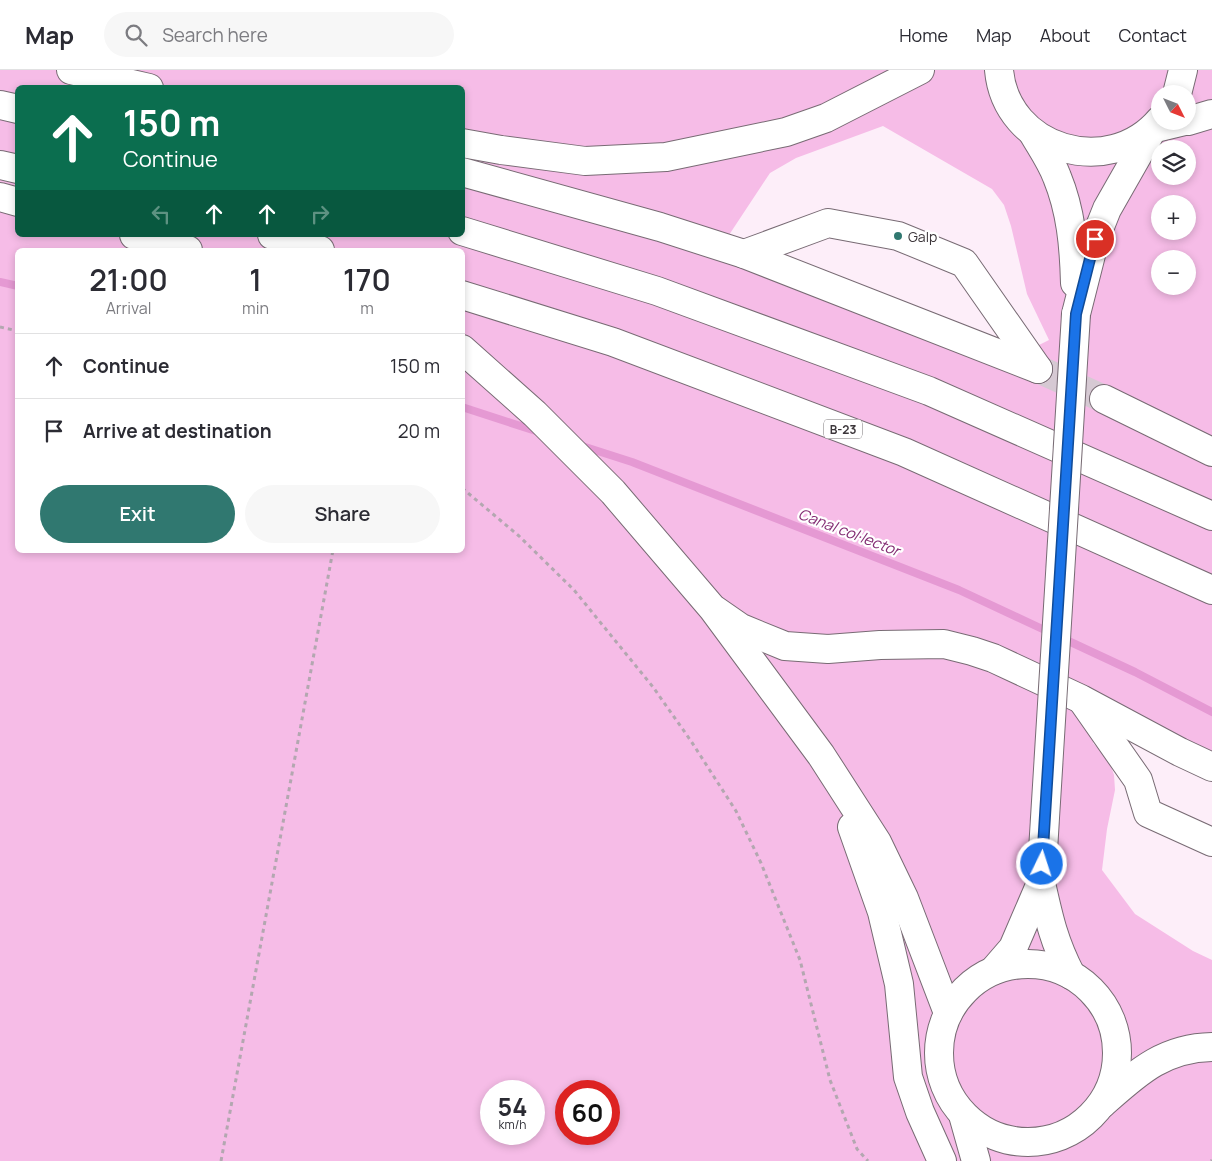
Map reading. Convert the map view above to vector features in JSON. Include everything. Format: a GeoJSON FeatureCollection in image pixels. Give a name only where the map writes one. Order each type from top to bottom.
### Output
{"type":"FeatureCollection","features":[{"type":"Feature","properties":{"kind":"main road"},"geometry":{"type":"LineString","coordinates":[[71,70],[136,85]]}},
{"type":"Feature","properties":{"kind":"main road"},"geometry":{"type":"LineString","coordinates":[[465,144],[585,161],[666,157],[786,132],[810,124],[868,98],[920,70]]}},
{"type":"Feature","properties":{"kind":"main road"},"geometry":{"type":"LineString","coordinates":[[999,70],[1003,88],[1015,113],[1033,132],[1044,140],[1068,150],[1093,153],[1106,151],[1130,144],[1151,128]]}},
{"type":"Feature","properties":{"kind":"main road"},"geometry":{"type":"LineString","coordinates":[[1179,85],[1183,70]]}},
{"type":"Feature","properties":{"kind":"main road"},"geometry":{"type":"LineString","coordinates":[[0,104],[15,108]]}},
{"type":"Feature","properties":{"kind":"main road"},"geometry":{"type":"LineString","coordinates":[[1196,118],[1212,114]]}},
{"type":"Feature","properties":{"kind":"main road"},"geometry":{"type":"LineString","coordinates":[[1076,314],[1095,239],[1107,209],[1153,130]]}},
{"type":"Feature","properties":{"kind":"main road"},"geometry":{"type":"LineString","coordinates":[[1033,132],[1056,175],[1065,198],[1071,226],[1074,255],[1076,314],[1041,883],[1052,931],[1071,975]]}},
{"type":"Feature","properties":{"kind":"main road"},"geometry":{"type":"LineString","coordinates":[[0,165],[15,168]]}},
{"type":"Feature","properties":{"kind":"main road"},"geometry":{"type":"LineString","coordinates":[[465,173],[660,227],[744,254],[1038,370],[964,263],[898,236],[828,223],[744,254]]}},
{"type":"Feature","properties":{"kind":"main road"},"geometry":{"type":"LineString","coordinates":[[0,197],[15,201]]}},
{"type":"Feature","properties":{"kind":"main road"},"geometry":{"type":"LineString","coordinates":[[465,232],[657,291],[929,391],[1212,516]]}},
{"type":"Feature","properties":{"kind":"main road"},"geometry":{"type":"LineString","coordinates":[[141,237],[181,248]]}},
{"type":"Feature","properties":{"kind":"main road"},"geometry":{"type":"LineString","coordinates":[[278,237],[314,248]]}},
{"type":"Feature","properties":{"kind":"main road","name":"B-23"},"geometry":{"type":"LineString","coordinates":[[465,296],[613,342],[904,452],[1212,590]]}},
{"type":"Feature","properties":{"kind":"main road"},"geometry":{"type":"LineString","coordinates":[[465,352],[535,414],[613,492],[714,609],[821,755],[877,842],[904,898],[948,1013]]}},
{"type":"Feature","properties":{"kind":"main road"},"geometry":{"type":"LineString","coordinates":[[1104,399],[1210,451]]}},
{"type":"Feature","properties":{"kind":"main road"},"geometry":{"type":"LineString","coordinates":[[714,609],[741,628],[785,646],[828,649],[880,645],[944,644],[993,658],[1082,699],[1180,752],[1212,767]]}},
{"type":"Feature","properties":{"kind":"main road"},"geometry":{"type":"LineString","coordinates":[[1082,699],[1138,780],[1148,813],[1212,842]]}},
{"type":"Feature","properties":{"kind":"main road"},"geometry":{"type":"LineString","coordinates":[[821,755],[859,842],[882,912],[899,984],[908,1077],[920,1112],[942,1161]]}},
{"type":"Feature","properties":{"kind":"main road"},"geometry":{"type":"LineString","coordinates":[[994,970],[1013,948],[1041,883]]}},
{"type":"Feature","properties":{"kind":"main road"},"geometry":{"type":"LineString","coordinates":[[1079,1127],[1054,1139],[1040,1142],[1012,1142],[986,1132],[963,1115],[952,1101],[944,1084],[939,1048],[942,1030],[948,1013],[964,992],[994,970],[1016,965],[1039,964],[1061,970],[1089,988],[1103,1004],[1110,1016],[1117,1044],[1115,1073],[1110,1091],[1102,1104]]}},
{"type":"Feature","properties":{"kind":"main road"},"geometry":{"type":"LineString","coordinates":[[1054,1161],[1079,1127],[1102,1104],[1152,1062],[1199,1047],[1212,1047]]}},
{"type":"Feature","properties":{"kind":"main road"},"geometry":{"type":"LineString","coordinates":[[963,1115],[976,1161]]}},
{"type":"Feature","properties":{"kind":"path"},"geometry":{"type":"LineString","coordinates":[[0,327],[15,331]]}},
{"type":"Feature","properties":{"kind":"path"},"geometry":{"type":"LineString","coordinates":[[465,491],[519,536],[574,590],[653,687],[691,741],[736,811],[761,862],[800,960],[830,1080],[857,1149],[868,1161]]}},
{"type":"Feature","properties":{"kind":"path"},"geometry":{"type":"LineString","coordinates":[[221,1161],[332,553]]}},
{"type":"Feature","properties":{"kind":"shaded area"},"geometry":{"type":"Polygon","coordinates":[[[0,70],[1212,70],[1212,776],[1109,719],[1093,743],[1109,760],[1114,775],[1115,790],[1107,829],[1102,870],[1135,914],[1193,951],[1212,960],[1212,1161],[0,1161],[0,70]],[[883,126],[796,158],[770,173],[729,235],[1021,354],[1049,340],[1027,294],[1011,226],[1004,205],[992,189],[883,126]]]}},
{"type":"Feature","properties":{"kind":"waterway","name":"Canal col·lector"},"geometry":{"type":"LineString","coordinates":[[0,282],[15,285]]}},
{"type":"Feature","properties":{"kind":"waterway","name":"Canal col·lector"},"geometry":{"type":"LineString","coordinates":[[465,408],[539,432]]}},
{"type":"Feature","properties":{"kind":"waterway","name":"Canal col·lector"},"geometry":{"type":"LineString","coordinates":[[579,445],[632,462],[959,590],[1051,633]]}},
{"type":"Feature","properties":{"kind":"waterway","name":"Canal col·lector"},"geometry":{"type":"LineString","coordinates":[[1062,638],[1135,672],[1212,712]]}},
{"type":"Feature","properties":{"kind":"tunnel"},"geometry":{"type":"LineString","coordinates":[[1038,369],[1104,399]]}},
{"type":"Feature","properties":{"kind":"place","name":"Galp"},"geometry":{"type":"Point","coordinates":[898,236]}},
{"type":"Feature","properties":{"kind":"route"},"geometry":{"type":"LineString","coordinates":[[1042,864],[1076,314],[1095,239]]}}]}
